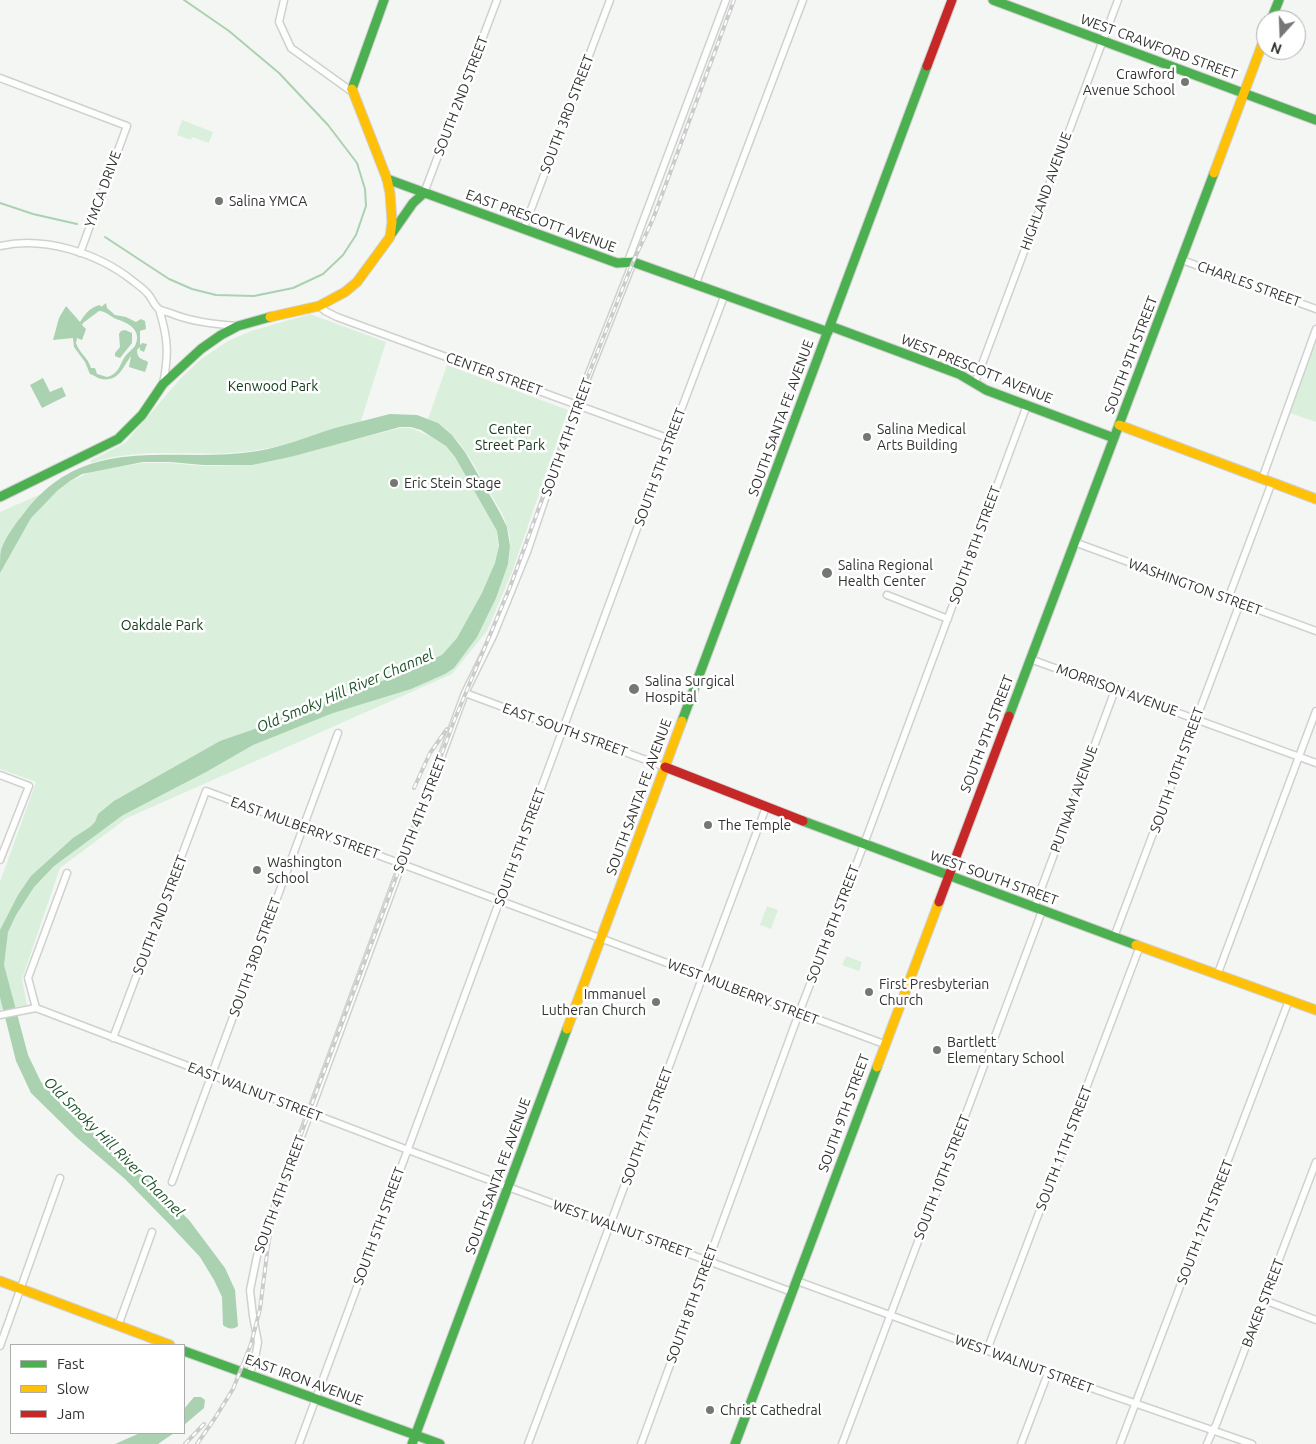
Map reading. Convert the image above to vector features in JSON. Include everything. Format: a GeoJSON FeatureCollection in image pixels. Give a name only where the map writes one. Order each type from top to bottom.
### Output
{"type":"FeatureCollection","features":[{"type":"Feature","properties":{"kind":"main road"},"geometry":{"type":"LineString","coordinates":[[384,0],[351,91],[388,179],[392,222],[390,237]]}},
{"type":"Feature","properties":{"kind":"main road","name":"SOUTH SANTA FE AVENUE"},"geometry":{"type":"LineString","coordinates":[[414,1440],[952,0]]}},
{"type":"Feature","properties":{"kind":"main road","name":"WEST CRAWFORD STREET"},"geometry":{"type":"LineString","coordinates":[[993,0],[1316,120]]}},
{"type":"Feature","properties":{"kind":"main road","name":"SOUTH 9TH STREET"},"geometry":{"type":"LineString","coordinates":[[735,1444],[884,1044],[1256,60]]}},
{"type":"Feature","properties":{"kind":"main road","name":"EAST PRESCOTT AVENUE"},"geometry":{"type":"LineString","coordinates":[[388,179],[617,263],[631,261],[829,329]]}},
{"type":"Feature","properties":{"kind":"main road"},"geometry":{"type":"LineString","coordinates":[[0,497],[118,439],[142,414],[163,384],[206,345],[238,326],[319,306],[345,292],[370,264],[413,203],[424,193]]}},
{"type":"Feature","properties":{"kind":"main road","name":"WEST PRESCOTT AVENUE"},"geometry":{"type":"LineString","coordinates":[[829,329],[959,374],[986,390],[1114,438]]}},
{"type":"Feature","properties":{"kind":"main road"},"geometry":{"type":"LineString","coordinates":[[1119,425],[1316,499]]}},
{"type":"Feature","properties":{"kind":"main road","name":"WEST SOUTH STREET"},"geometry":{"type":"LineString","coordinates":[[665,767],[948,876],[1316,1010]]}},
{"type":"Feature","properties":{"kind":"main road"},"geometry":{"type":"LineString","coordinates":[[0,1281],[167,1344]]}},
{"type":"Feature","properties":{"kind":"main road","name":"EAST IRON AVENUE"},"geometry":{"type":"LineString","coordinates":[[185,1350],[315,1399],[414,1440],[440,1444]]}},
{"type":"Feature","properties":{"kind":"street"},"geometry":{"type":"LineString","coordinates":[[284,0],[279,22],[290,48],[351,91]]}},
{"type":"Feature","properties":{"kind":"street","name":"SOUTH 2ND STREET"},"geometry":{"type":"LineString","coordinates":[[424,193],[497,0]]}},
{"type":"Feature","properties":{"kind":"street","name":"SOUTH 3RD STREET"},"geometry":{"type":"LineString","coordinates":[[524,228],[610,0]]}},
{"type":"Feature","properties":{"kind":"street","name":"SOUTH 4TH STREET"},"geometry":{"type":"LineString","coordinates":[[249,1375],[255,1359],[258,1342],[252,1316],[250,1290],[257,1256],[466,693],[493,636],[526,552],[577,404],[726,0]]}},
{"type":"Feature","properties":{"kind":"street"},"geometry":{"type":"LineString","coordinates":[[696,283],[802,0]]}},
{"type":"Feature","properties":{"kind":"street","name":"HIGHLAND AVENUE"},"geometry":{"type":"LineString","coordinates":[[975,383],[1118,0]]}},
{"type":"Feature","properties":{"kind":"street","name":"YMCA DRIVE"},"geometry":{"type":"LineString","coordinates":[[0,78],[126,126],[80,253]]}},
{"type":"Feature","properties":{"kind":"street"},"geometry":{"type":"LineString","coordinates":[[0,246],[15,243],[41,244],[80,253],[109,265],[131,279],[149,294],[159,309],[168,349],[163,384]]}},
{"type":"Feature","properties":{"kind":"street","name":"CHARLES STREET"},"geometry":{"type":"LineString","coordinates":[[1182,260],[1316,309]]}},
{"type":"Feature","properties":{"kind":"street","name":"SOUTH 5TH STREET"},"geometry":{"type":"LineString","coordinates":[[299,1444],[670,438],[725,294]]}},
{"type":"Feature","properties":{"kind":"street","name":"CENTER STREET"},"geometry":{"type":"LineString","coordinates":[[319,306],[337,317],[670,438]]}},
{"type":"Feature","properties":{"kind":"street"},"geometry":{"type":"LineString","coordinates":[[159,309],[196,322],[238,326]]}},
{"type":"Feature","properties":{"kind":"street"},"geometry":{"type":"LineString","coordinates":[[1262,479],[1316,329]]}},
{"type":"Feature","properties":{"kind":"street","name":"SOUTH 8TH STREET"},"geometry":{"type":"LineString","coordinates":[[640,1444],[1027,405]]}},
{"type":"Feature","properties":{"kind":"street"},"geometry":{"type":"LineString","coordinates":[[1228,599],[1272,482]]}},
{"type":"Feature","properties":{"kind":"street","name":"WASHINGTON STREET"},"geometry":{"type":"LineString","coordinates":[[1074,542],[1316,631]]}},
{"type":"Feature","properties":{"kind":"street"},"geometry":{"type":"LineString","coordinates":[[886,595],[948,619]]}},
{"type":"Feature","properties":{"kind":"street","name":"SOUTH 10TH STREET"},"geometry":{"type":"LineString","coordinates":[[1114,937],[1240,603]]}},
{"type":"Feature","properties":{"kind":"street","name":"MORRISON AVENUE"},"geometry":{"type":"LineString","coordinates":[[1030,659],[1316,763]]}},
{"type":"Feature","properties":{"kind":"street","name":"PUTNAM AVENUE"},"geometry":{"type":"LineString","coordinates":[[1038,909],[1115,690]]}},
{"type":"Feature","properties":{"kind":"street","name":"EAST SOUTH STREET"},"geometry":{"type":"LineString","coordinates":[[466,693],[665,767]]}},
{"type":"Feature","properties":{"kind":"street"},"geometry":{"type":"LineString","coordinates":[[1218,973],[1316,711]]}},
{"type":"Feature","properties":{"kind":"street","name":"SOUTH 3RD STREET"},"geometry":{"type":"LineString","coordinates":[[172,1182],[338,733]]}},
{"type":"Feature","properties":{"kind":"street"},"geometry":{"type":"LineString","coordinates":[[0,775],[29,786],[0,860]]}},
{"type":"Feature","properties":{"kind":"street","name":"SOUTH 2ND STREET"},"geometry":{"type":"LineString","coordinates":[[113,1038],[206,791]]}},
{"type":"Feature","properties":{"kind":"street","name":"EAST MULBERRY STREET"},"geometry":{"type":"LineString","coordinates":[[206,791],[602,938]]}},
{"type":"Feature","properties":{"kind":"street","name":"SOUTH 7TH STREET"},"geometry":{"type":"LineString","coordinates":[[528,1444],[766,807]]}},
{"type":"Feature","properties":{"kind":"street"},"geometry":{"type":"LineString","coordinates":[[0,1016],[36,1008],[28,978],[67,873]]}},
{"type":"Feature","properties":{"kind":"street","name":"SOUTH 10TH STREET"},"geometry":{"type":"LineString","coordinates":[[842,1444],[1038,909]]}},
{"type":"Feature","properties":{"kind":"street","name":"WEST MULBERRY STREET"},"geometry":{"type":"LineString","coordinates":[[602,938],[884,1044]]}},
{"type":"Feature","properties":{"kind":"street","name":"SOUTH 11TH STREET"},"geometry":{"type":"LineString","coordinates":[[987,1350],[1140,946]]}},
{"type":"Feature","properties":{"kind":"street","name":"SOUTH 12TH STREET"},"geometry":{"type":"LineString","coordinates":[[1120,1444],[1289,1000]]}},
{"type":"Feature","properties":{"kind":"street","name":"EAST WALNUT STREET"},"geometry":{"type":"LineString","coordinates":[[36,1008],[508,1187]]}},
{"type":"Feature","properties":{"kind":"street","name":"BAKER STREET"},"geometry":{"type":"LineString","coordinates":[[1207,1444],[1314,1172],[1316,1162]]}},
{"type":"Feature","properties":{"kind":"street"},"geometry":{"type":"LineString","coordinates":[[0,1346],[60,1178]]}},
{"type":"Feature","properties":{"kind":"street","name":"WEST WALNUT STREET"},"geometry":{"type":"LineString","coordinates":[[508,1187],[792,1292]]}},
{"type":"Feature","properties":{"kind":"street"},"geometry":{"type":"LineString","coordinates":[[118,1326],[152,1232]]}},
{"type":"Feature","properties":{"kind":"street","name":"WEST WALNUT STREET"},"geometry":{"type":"LineString","coordinates":[[796,1281],[1048,1373],[1252,1444]]}},
{"type":"Feature","properties":{"kind":"street"},"geometry":{"type":"LineString","coordinates":[[1264,1300],[1316,1320]]}},
{"type":"Feature","properties":{"kind":"street"},"geometry":{"type":"LineString","coordinates":[[1021,1444],[1048,1373]]}},
{"type":"Feature","properties":{"kind":"green space"},"geometry":{"type":"Polygon","coordinates":[[[182,120],[213,132],[209,143],[192,137],[191,140],[177,135],[182,120]]]}},
{"type":"Feature","properties":{"kind":"green space","name":"Kenwood Park"},"geometry":{"type":"Polygon","coordinates":[[[310,314],[386,342],[361,421],[271,448],[224,453],[138,454],[114,457],[91,463],[90,461],[125,443],[180,379],[200,360],[228,341],[251,331],[310,314]]]}},
{"type":"Feature","properties":{"kind":"green space"},"geometry":{"type":"Polygon","coordinates":[[[1316,339],[1316,422],[1290,413],[1316,339]]]}},
{"type":"Feature","properties":{"kind":"green space","name":"Oakdale Park"},"geometry":{"type":"Polygon","coordinates":[[[447,365],[568,410],[512,572],[487,631],[452,674],[127,818],[60,868],[22,979],[27,1005],[0,1010],[0,882],[36,782],[0,769],[0,512],[93,471],[143,463],[203,466],[252,465],[400,428],[411,428],[434,438],[446,446],[455,457],[497,531],[498,546],[508,564],[510,535],[501,511],[470,458],[456,439],[439,424],[428,419],[447,365]]]}},
{"type":"Feature","properties":{"kind":"green space"},"geometry":{"type":"Polygon","coordinates":[[[767,906],[778,910],[771,929],[760,925],[767,906]]]}},
{"type":"Feature","properties":{"kind":"green space"},"geometry":{"type":"Polygon","coordinates":[[[846,956],[862,962],[859,971],[842,965],[846,956]]]}},
{"type":"Feature","properties":{"kind":"shaded area"},"geometry":{"type":"Polygon","coordinates":[[[106,303],[107,308],[115,315],[126,317],[136,322],[141,319],[145,321],[146,329],[140,331],[140,344],[147,344],[144,352],[140,350],[140,347],[137,350],[139,357],[148,363],[145,372],[129,367],[131,356],[116,376],[100,379],[90,374],[85,362],[74,347],[73,338],[53,340],[59,318],[66,306],[80,322],[91,309],[100,305],[101,307],[106,303]],[[99,311],[83,323],[82,325],[86,329],[82,340],[77,338],[76,343],[91,368],[95,368],[97,374],[107,377],[118,370],[125,356],[135,346],[137,337],[131,326],[99,311]]]}},
{"type":"Feature","properties":{"kind":"shaded area"},"geometry":{"type":"Polygon","coordinates":[[[125,330],[132,333],[132,343],[120,358],[115,356],[115,353],[120,347],[119,334],[125,330]]]}},
{"type":"Feature","properties":{"kind":"shaded area"},"geometry":{"type":"Polygon","coordinates":[[[43,378],[50,392],[62,387],[66,396],[42,408],[30,385],[43,378]]]}},
{"type":"Feature","properties":{"kind":"shaded area"},"geometry":{"type":"Polygon","coordinates":[[[390,414],[417,415],[438,423],[452,435],[465,452],[507,527],[510,546],[508,564],[496,598],[477,637],[454,668],[445,674],[411,689],[333,713],[253,745],[123,815],[54,866],[34,887],[16,915],[8,932],[4,965],[28,1055],[41,1082],[66,1110],[139,1171],[189,1220],[225,1268],[235,1290],[238,1326],[230,1329],[223,1325],[222,1297],[200,1257],[125,1179],[76,1137],[31,1093],[16,1061],[0,997],[0,930],[18,895],[31,876],[73,838],[90,827],[95,822],[98,814],[114,801],[220,741],[272,723],[312,704],[333,701],[350,695],[442,655],[457,638],[482,593],[495,563],[499,546],[497,531],[455,457],[446,446],[421,430],[411,427],[400,427],[294,456],[252,465],[143,462],[82,474],[58,490],[31,518],[0,573],[1,550],[15,525],[50,486],[76,470],[104,460],[134,456],[226,454],[258,451],[390,414]]]}},
{"type":"Feature","properties":{"kind":"shaded area"},"geometry":{"type":"Polygon","coordinates":[[[194,1397],[201,1397],[205,1400],[204,1408],[185,1424],[185,1408],[194,1397]]]}},
{"type":"Feature","properties":{"kind":"shaded area"},"geometry":{"type":"Polygon","coordinates":[[[138,1434],[173,1434],[158,1444],[115,1444],[138,1434]]]}},
{"type":"Feature","properties":{"kind":"waterway","name":"Old Smoky Hill River Channel"},"geometry":{"type":"LineString","coordinates":[[105,237],[169,279],[192,289],[216,295],[254,296],[293,288],[323,274],[343,255],[356,235],[366,206],[365,189],[357,163],[328,125],[279,73],[229,31],[184,0]]}},
{"type":"Feature","properties":{"kind":"waterway","name":"Old Smoky Hill River Channel"},"geometry":{"type":"LineString","coordinates":[[0,203],[33,214],[77,224]]}},
{"type":"Feature","properties":{"kind":"railway"},"geometry":{"type":"LineString","coordinates":[[197,1444],[233,1389],[251,1344],[260,1309],[275,1209],[309,1112],[454,721],[510,587],[577,404],[633,262],[653,219],[734,0]]}},
{"type":"Feature","properties":{"kind":"railway"},"geometry":{"type":"LineString","coordinates":[[414,788],[430,753],[447,729]]}},
{"type":"Feature","properties":{"kind":"railway"},"geometry":{"type":"LineString","coordinates":[[185,1444],[204,1424]]}},
{"type":"Feature","properties":{"kind":"traffic: fast"},"geometry":{"type":"LineString","coordinates":[[352,89],[384,0]]}},
{"type":"Feature","properties":{"kind":"traffic: fast"},"geometry":{"type":"LineString","coordinates":[[993,0],[1316,120]]}},
{"type":"Feature","properties":{"kind":"traffic: fast"},"geometry":{"type":"LineString","coordinates":[[1275,10],[1279,0]]}},
{"type":"Feature","properties":{"kind":"traffic: fast"},"geometry":{"type":"LineString","coordinates":[[682,721],[927,66]]}},
{"type":"Feature","properties":{"kind":"traffic: fast"},"geometry":{"type":"LineString","coordinates":[[1009,716],[1214,173]]}},
{"type":"Feature","properties":{"kind":"traffic: fast"},"geometry":{"type":"LineString","coordinates":[[387,179],[617,263],[633,262],[828,332]]}},
{"type":"Feature","properties":{"kind":"traffic: fast"},"geometry":{"type":"LineString","coordinates":[[392,233],[413,203],[424,193]]}},
{"type":"Feature","properties":{"kind":"traffic: fast"},"geometry":{"type":"LineString","coordinates":[[0,497],[118,439],[142,415],[163,384],[201,349],[238,326],[270,317]]}},
{"type":"Feature","properties":{"kind":"traffic: fast"},"geometry":{"type":"LineString","coordinates":[[830,326],[959,374],[986,390],[1114,438]]}},
{"type":"Feature","properties":{"kind":"traffic: fast"},"geometry":{"type":"LineString","coordinates":[[803,821],[1136,945]]}},
{"type":"Feature","properties":{"kind":"traffic: fast"},"geometry":{"type":"LineString","coordinates":[[412,1444],[567,1029]]}},
{"type":"Feature","properties":{"kind":"traffic: fast"},"geometry":{"type":"LineString","coordinates":[[735,1444],[877,1067]]}},
{"type":"Feature","properties":{"kind":"traffic: fast"},"geometry":{"type":"LineString","coordinates":[[185,1351],[440,1444]]}},
{"type":"Feature","properties":{"kind":"traffic: slow"},"geometry":{"type":"LineString","coordinates":[[1214,173],[1256,60]]}},
{"type":"Feature","properties":{"kind":"traffic: slow"},"geometry":{"type":"LineString","coordinates":[[270,317],[319,306],[345,292],[357,282],[390,237],[392,222],[387,179],[352,89]]}},
{"type":"Feature","properties":{"kind":"traffic: slow"},"geometry":{"type":"LineString","coordinates":[[1119,425],[1316,499]]}},
{"type":"Feature","properties":{"kind":"traffic: slow"},"geometry":{"type":"LineString","coordinates":[[567,1029],[682,721]]}},
{"type":"Feature","properties":{"kind":"traffic: slow"},"geometry":{"type":"LineString","coordinates":[[877,1067],[939,902]]}},
{"type":"Feature","properties":{"kind":"traffic: slow"},"geometry":{"type":"LineString","coordinates":[[1136,945],[1316,1010]]}},
{"type":"Feature","properties":{"kind":"traffic: slow"},"geometry":{"type":"LineString","coordinates":[[0,1281],[167,1344]]}},
{"type":"Feature","properties":{"kind":"traffic: jam"},"geometry":{"type":"LineString","coordinates":[[927,66],[952,0]]}},
{"type":"Feature","properties":{"kind":"traffic: jam"},"geometry":{"type":"LineString","coordinates":[[939,902],[1009,716]]}},
{"type":"Feature","properties":{"kind":"traffic: jam"},"geometry":{"type":"LineString","coordinates":[[665,767],[803,821]]}},
{"type":"Feature","properties":{"kind":"place","name":"Crawford Avenue School"},"geometry":{"type":"Point","coordinates":[1185,82]}},
{"type":"Feature","properties":{"kind":"place","name":"Salina YMCA"},"geometry":{"type":"Point","coordinates":[219,201]}},
{"type":"Feature","properties":{"kind":"place","name":"Salina Medical Arts Building"},"geometry":{"type":"Point","coordinates":[867,437]}},
{"type":"Feature","properties":{"kind":"place","name":"Eric Stein Stage"},"geometry":{"type":"Point","coordinates":[394,483]}},
{"type":"Feature","properties":{"kind":"place","name":"Salina Regional Health Center"},"geometry":{"type":"Point","coordinates":[827,573]}},
{"type":"Feature","properties":{"kind":"place","name":"Salina Surgical Hospital"},"geometry":{"type":"Point","coordinates":[634,689]}},
{"type":"Feature","properties":{"kind":"place","name":"The Temple"},"geometry":{"type":"Point","coordinates":[708,825]}},
{"type":"Feature","properties":{"kind":"place","name":"Washington School"},"geometry":{"type":"Point","coordinates":[257,870]}},
{"type":"Feature","properties":{"kind":"place","name":"First Presbyterian Church"},"geometry":{"type":"Point","coordinates":[869,992]}},
{"type":"Feature","properties":{"kind":"place","name":"Immanuel Lutheran Church"},"geometry":{"type":"Point","coordinates":[656,1002]}},
{"type":"Feature","properties":{"kind":"place","name":"Bartlett Elementary School"},"geometry":{"type":"Point","coordinates":[937,1050]}},
{"type":"Feature","properties":{"kind":"place","name":"Christ Cathedral"},"geometry":{"type":"Point","coordinates":[710,1410]}},
{"type":"Feature","properties":{"kind":"park label","name":"Center Street Park"},"geometry":{"type":"Point","coordinates":[510,438]}}]}
